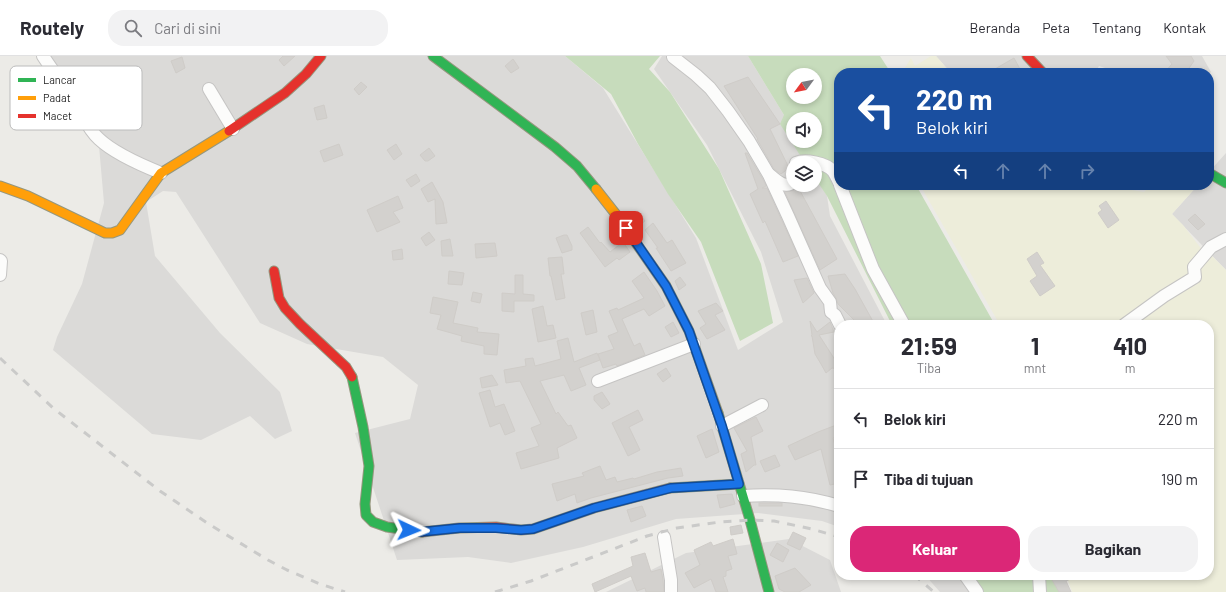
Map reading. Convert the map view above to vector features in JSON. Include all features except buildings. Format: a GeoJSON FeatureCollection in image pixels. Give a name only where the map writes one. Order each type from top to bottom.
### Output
{"type":"FeatureCollection","features":[{"type":"Feature","properties":{"kind":"street"},"geometry":{"type":"LineString","coordinates":[[43,56],[50,66]]}},
{"type":"Feature","properties":{"kind":"street"},"geometry":{"type":"LineString","coordinates":[[0,186],[28,196],[105,233],[112,233],[120,230],[161,173],[233,129],[285,93],[306,74],[321,56]]}},
{"type":"Feature","properties":{"kind":"street"},"geometry":{"type":"LineString","coordinates":[[433,56],[577,166],[618,217],[666,286],[694,344],[722,426],[769,592]]}},
{"type":"Feature","properties":{"kind":"street"},"geometry":{"type":"LineString","coordinates":[[1027,56],[1038,68]]}},
{"type":"Feature","properties":{"kind":"street"},"geometry":{"type":"LineString","coordinates":[[673,57],[710,88],[749,141],[769,175],[820,288],[830,302],[831,312],[835,315],[838,320]]}},
{"type":"Feature","properties":{"kind":"street"},"geometry":{"type":"LineString","coordinates":[[209,89],[233,129]]}},
{"type":"Feature","properties":{"kind":"street"},"geometry":{"type":"LineString","coordinates":[[91,130],[99,139],[112,149],[161,173]]}},
{"type":"Feature","properties":{"kind":"street"},"geometry":{"type":"LineString","coordinates":[[822,165],[832,170],[834,173]]}},
{"type":"Feature","properties":{"kind":"street"},"geometry":{"type":"LineString","coordinates":[[769,175],[786,185]]}},
{"type":"Feature","properties":{"kind":"street"},"geometry":{"type":"LineString","coordinates":[[1214,176],[1226,183]]}},
{"type":"Feature","properties":{"kind":"street"},"geometry":{"type":"LineString","coordinates":[[842,190],[873,269],[901,320]]}},
{"type":"Feature","properties":{"kind":"street"},"geometry":{"type":"LineString","coordinates":[[1131,320],[1164,296],[1195,277],[1194,267],[1211,247],[1226,239]]}},
{"type":"Feature","properties":{"kind":"street"},"geometry":{"type":"LineString","coordinates":[[0,260],[0,275]]}},
{"type":"Feature","properties":{"kind":"street"},"geometry":{"type":"LineString","coordinates":[[274,271],[279,298],[285,308],[346,367],[354,379],[369,466],[365,504],[366,515],[373,522],[387,527],[420,532],[460,528],[533,529],[594,508],[671,488],[739,484]]}},
{"type":"Feature","properties":{"kind":"street"},"geometry":{"type":"LineString","coordinates":[[598,381],[694,344]]}},
{"type":"Feature","properties":{"kind":"street"},"geometry":{"type":"LineString","coordinates":[[722,426],[762,404]]}},
{"type":"Feature","properties":{"kind":"street"},"geometry":{"type":"LineString","coordinates":[[743,496],[782,495],[823,501],[834,504]]}},
{"type":"Feature","properties":{"kind":"street"},"geometry":{"type":"LineString","coordinates":[[664,537],[671,580],[671,592]]}},
{"type":"Feature","properties":{"kind":"street"},"geometry":{"type":"LineString","coordinates":[[969,580],[977,592]]}},
{"type":"Feature","properties":{"kind":"street"},"geometry":{"type":"LineString","coordinates":[[1039,580],[1040,592]]}},
{"type":"Feature","properties":{"kind":"shaded area"},"geometry":{"type":"Polygon","coordinates":[[[41,56],[565,56],[603,88],[696,238],[738,350],[783,322],[761,252],[707,145],[654,69],[662,56],[748,56],[784,115],[786,121],[786,148],[798,148],[804,156],[786,156],[786,192],[822,192],[822,187],[827,196],[830,216],[884,320],[834,320],[834,525],[822,521],[758,513],[676,519],[583,547],[511,563],[468,557],[397,560],[355,433],[410,419],[418,385],[383,357],[307,344],[260,323],[176,192],[163,191],[146,202],[155,256],[220,333],[280,392],[292,431],[275,439],[250,416],[201,440],[152,434],[53,350],[57,337],[82,284],[104,203],[99,146],[89,130],[142,130],[142,66],[47,66],[41,56]]]}},
{"type":"Feature","properties":{"kind":"shaded area"},"geometry":{"type":"Polygon","coordinates":[[[936,56],[1202,56],[1209,68],[1105,68],[1099,66],[1098,68],[947,68],[936,56]]]}},
{"type":"Feature","properties":{"kind":"shaded area"},"geometry":{"type":"Polygon","coordinates":[[[1226,153],[1226,270],[1172,214],[1194,190],[1214,190],[1214,166],[1226,153]]]}},
{"type":"Feature","properties":{"kind":"shaded area"},"geometry":{"type":"Polygon","coordinates":[[[789,539],[830,560],[834,572],[834,580],[837,580],[841,592],[606,592],[686,553],[789,539]]]}},
{"type":"Feature","properties":{"kind":"shaded area"},"geometry":{"type":"Polygon","coordinates":[[[929,580],[973,580],[979,592],[940,592],[929,580]]]}},
{"type":"Feature","properties":{"kind":"green space"},"geometry":{"type":"Polygon","coordinates":[[[565,56],[660,56],[649,69],[670,92],[719,169],[761,264],[773,323],[740,341],[701,242],[668,194],[638,144],[611,94],[565,56]]]}},
{"type":"Feature","properties":{"kind":"green space"},"geometry":{"type":"Polygon","coordinates":[[[748,56],[880,56],[888,68],[834,68],[834,190],[919,190],[992,320],[889,320],[822,188],[822,156],[801,156],[795,148],[822,148],[822,112],[786,112],[786,133],[780,124],[784,115],[748,56]]]}},
{"type":"Feature","properties":{"kind":"green space"},"geometry":{"type":"Polygon","coordinates":[[[931,56],[936,56],[947,68],[905,68],[911,58],[915,66],[931,56]]]}},
{"type":"Feature","properties":{"kind":"green space"},"geometry":{"type":"Polygon","coordinates":[[[923,190],[1131,190],[1144,192],[1146,190],[1194,190],[1172,214],[1183,225],[1203,251],[1190,276],[1123,320],[997,320],[923,190]]]}},
{"type":"Feature","properties":{"kind":"green space"},"geometry":{"type":"Polygon","coordinates":[[[1209,253],[1226,270],[1226,592],[1072,592],[1068,580],[1214,580],[1214,320],[1135,320],[1195,277],[1209,253]]]}},
{"type":"Feature","properties":{"kind":"green space"},"geometry":{"type":"Polygon","coordinates":[[[976,580],[1063,580],[1067,592],[982,592],[976,580]]]}},
{"type":"Feature","properties":{"kind":"railway"},"geometry":{"type":"LineString","coordinates":[[0,358],[53,408],[160,491],[207,523],[287,570],[320,584],[345,592]]}},
{"type":"Feature","properties":{"kind":"railway"},"geometry":{"type":"LineString","coordinates":[[495,592],[531,581],[647,536],[677,528],[720,522],[750,520],[774,521],[834,536]]}},
{"type":"Feature","properties":{"kind":"railway"},"geometry":{"type":"LineString","coordinates":[[920,580],[934,592]]}},
{"type":"Feature","properties":{"kind":"traffic: fast"},"geometry":{"type":"LineString","coordinates":[[433,56],[555,147],[577,166],[596,189]]}},
{"type":"Feature","properties":{"kind":"traffic: fast"},"geometry":{"type":"LineString","coordinates":[[1214,176],[1226,183]]}},
{"type":"Feature","properties":{"kind":"traffic: fast"},"geometry":{"type":"LineString","coordinates":[[352,377],[363,427],[369,466],[365,504],[366,515],[373,522],[387,527],[422,532]]}},
{"type":"Feature","properties":{"kind":"traffic: fast"},"geometry":{"type":"LineString","coordinates":[[718,413],[750,520],[769,592]]}},
{"type":"Feature","properties":{"kind":"traffic: fast"},"geometry":{"type":"LineString","coordinates":[[670,488],[739,484]]}},
{"type":"Feature","properties":{"kind":"traffic: slow"},"geometry":{"type":"LineString","coordinates":[[0,186],[28,196],[105,233],[112,233],[120,230],[161,173],[229,131]]}},
{"type":"Feature","properties":{"kind":"traffic: slow"},"geometry":{"type":"LineString","coordinates":[[596,189],[618,217],[666,286],[689,331],[718,413]]}},
{"type":"Feature","properties":{"kind":"traffic: jam"},"geometry":{"type":"LineString","coordinates":[[229,131],[285,93],[306,74],[321,56]]}},
{"type":"Feature","properties":{"kind":"traffic: jam"},"geometry":{"type":"LineString","coordinates":[[1027,56],[1038,68]]}},
{"type":"Feature","properties":{"kind":"traffic: jam"},"geometry":{"type":"LineString","coordinates":[[274,271],[279,298],[285,308],[346,367],[352,377]]}},
{"type":"Feature","properties":{"kind":"traffic: jam"},"geometry":{"type":"LineString","coordinates":[[422,532],[459,528],[496,527],[521,530],[533,529],[594,508],[670,488]]}},
{"type":"Feature","properties":{"kind":"route"},"geometry":{"type":"LineString","coordinates":[[409,530],[420,532],[460,528],[533,529],[594,508],[671,488],[739,484],[722,426],[694,344],[682,315],[666,286],[626,228]]}}]}
